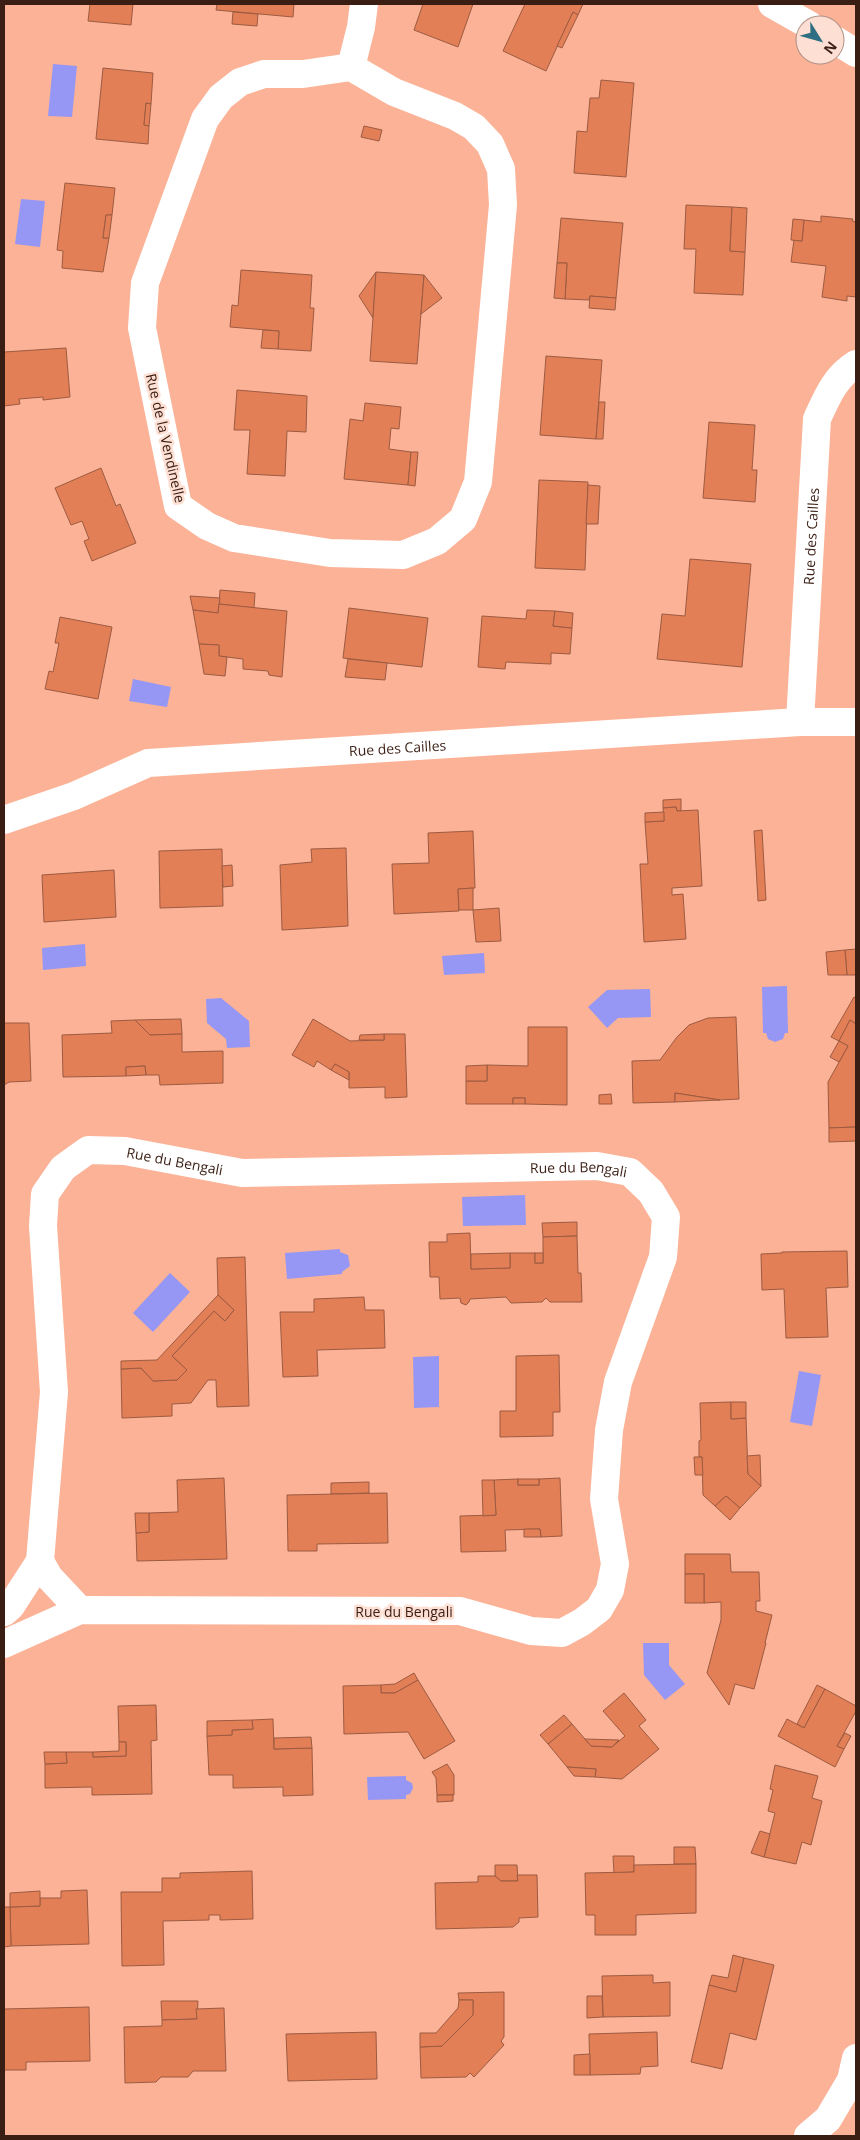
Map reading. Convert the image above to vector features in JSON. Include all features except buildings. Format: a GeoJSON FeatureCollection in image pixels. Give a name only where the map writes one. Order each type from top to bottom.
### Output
{"type":"FeatureCollection","features":[{"type":"Feature","properties":{"kind":"street"},"geometry":{"type":"LineString","coordinates":[[351,67],[361,26],[364,4]]}},
{"type":"Feature","properties":{"kind":"street"},"geometry":{"type":"LineString","coordinates":[[772,4],[795,17]]}},
{"type":"Feature","properties":{"kind":"street"},"geometry":{"type":"LineString","coordinates":[[845,46],[856,53]]}},
{"type":"Feature","properties":{"kind":"street","name":"Rue de la Vendinelle"},"geometry":{"type":"LineString","coordinates":[[351,67],[394,92],[455,116],[474,127],[490,144],[501,169],[503,205],[478,482],[463,519],[437,540],[403,555],[330,553],[234,538],[207,526],[178,506],[142,328],[145,284],[205,119],[221,97],[240,82],[264,74],[303,74],[351,67]]}},
{"type":"Feature","properties":{"kind":"street","name":"Rue des Cailles"},"geometry":{"type":"LineString","coordinates":[[800,722],[817,419],[832,388],[846,370],[856,364]]}},
{"type":"Feature","properties":{"kind":"street","name":"Rue des Cailles"},"geometry":{"type":"LineString","coordinates":[[5,817],[74,796],[148,763],[800,722],[856,722]]}},
{"type":"Feature","properties":{"kind":"street","name":"Rue du Bengali"},"geometry":{"type":"LineString","coordinates":[[4,1612],[11,1606],[40,1561],[54,1392],[43,1226],[45,1194],[63,1168],[88,1150],[125,1150],[242,1173],[597,1166],[630,1172],[651,1192],[666,1217],[663,1257],[618,1382],[609,1430],[604,1499],[615,1564],[610,1590],[599,1609],[582,1622],[562,1633],[531,1631],[460,1611],[80,1610],[4,1644]]}},
{"type":"Feature","properties":{"kind":"street"},"geometry":{"type":"LineString","coordinates":[[40,1561],[49,1577],[80,1610]]}},
{"type":"Feature","properties":{"kind":"street"},"geometry":{"type":"LineString","coordinates":[[808,2136],[828,2119],[852,2080],[856,2058]]}},
{"type":"Feature","properties":{"kind":"shaded area"},"geometry":{"type":"Polygon","coordinates":[[[53,64],[77,66],[72,117],[48,116],[53,64]]]}},
{"type":"Feature","properties":{"kind":"shaded area"},"geometry":{"type":"Polygon","coordinates":[[[21,199],[45,201],[40,247],[15,244],[21,199]]]}},
{"type":"Feature","properties":{"kind":"shaded area"},"geometry":{"type":"Polygon","coordinates":[[[133,679],[171,687],[167,707],[129,701],[133,679]]]}},
{"type":"Feature","properties":{"kind":"shaded area"},"geometry":{"type":"Polygon","coordinates":[[[85,944],[86,966],[43,970],[42,948],[85,944]]]}},
{"type":"Feature","properties":{"kind":"shaded area"},"geometry":{"type":"Polygon","coordinates":[[[484,953],[485,973],[444,975],[442,956],[484,953]]]}},
{"type":"Feature","properties":{"kind":"shaded area"},"geometry":{"type":"Polygon","coordinates":[[[787,986],[788,1033],[785,1033],[783,1039],[775,1042],[768,1039],[766,1033],[763,1033],[762,987],[787,986]]]}},
{"type":"Feature","properties":{"kind":"shaded area"},"geometry":{"type":"Polygon","coordinates":[[[650,989],[651,1017],[618,1018],[607,1028],[588,1007],[607,990],[650,989]]]}},
{"type":"Feature","properties":{"kind":"shaded area"},"geometry":{"type":"Polygon","coordinates":[[[221,998],[249,1021],[250,1047],[227,1048],[226,1039],[207,1023],[206,999],[221,998]]]}},
{"type":"Feature","properties":{"kind":"shaded area"},"geometry":{"type":"Polygon","coordinates":[[[525,1195],[526,1225],[463,1226],[462,1197],[525,1195]]]}},
{"type":"Feature","properties":{"kind":"shaded area"},"geometry":{"type":"Polygon","coordinates":[[[340,1249],[340,1252],[348,1255],[350,1266],[342,1274],[287,1279],[285,1253],[340,1249]]]}},
{"type":"Feature","properties":{"kind":"shaded area"},"geometry":{"type":"Polygon","coordinates":[[[170,1273],[190,1292],[153,1332],[133,1313],[170,1273]]]}},
{"type":"Feature","properties":{"kind":"shaded area"},"geometry":{"type":"Polygon","coordinates":[[[439,1356],[439,1407],[414,1408],[413,1357],[439,1356]]]}},
{"type":"Feature","properties":{"kind":"shaded area"},"geometry":{"type":"Polygon","coordinates":[[[799,1371],[821,1375],[812,1426],[790,1422],[799,1371]]]}},
{"type":"Feature","properties":{"kind":"shaded area"},"geometry":{"type":"Polygon","coordinates":[[[643,1643],[669,1643],[669,1665],[685,1684],[665,1700],[644,1675],[643,1643]]]}},
{"type":"Feature","properties":{"kind":"shaded area"},"geometry":{"type":"Polygon","coordinates":[[[406,1776],[406,1780],[412,1783],[413,1788],[410,1794],[406,1795],[406,1799],[368,1800],[367,1777],[406,1776]]]}}]}
